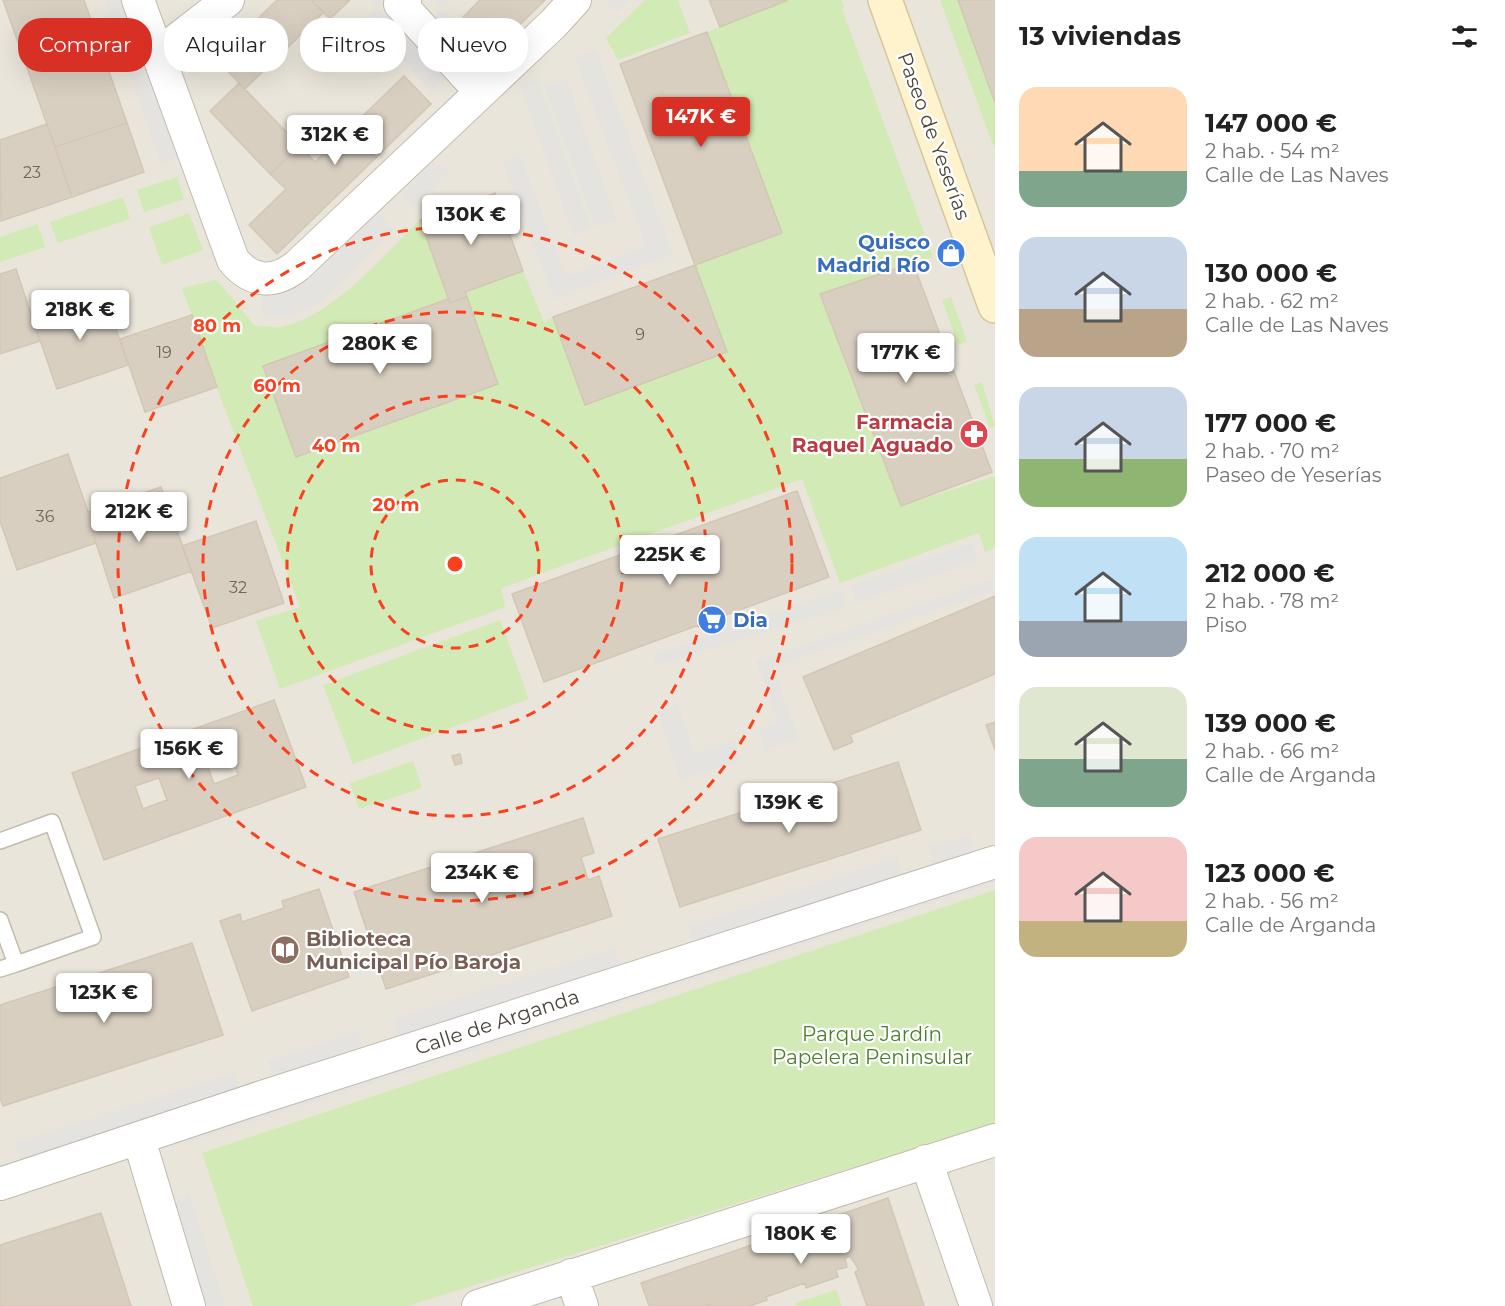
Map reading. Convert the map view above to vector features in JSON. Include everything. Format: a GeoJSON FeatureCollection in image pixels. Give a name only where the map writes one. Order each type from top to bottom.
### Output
{"type":"FeatureCollection","features":[{"type":"Feature","properties":{"kind":"street"},"geometry":{"type":"LineString","coordinates":[[138,0],[232,260],[249,276],[267,280],[284,277],[297,266],[575,0]]}},
{"type":"Feature","properties":{"kind":"street"},"geometry":{"type":"LineString","coordinates":[[157,55],[228,0]]}},
{"type":"Feature","properties":{"kind":"street"},"geometry":{"type":"LineString","coordinates":[[405,0],[400,4],[481,92]]}},
{"type":"Feature","properties":{"kind":"street","name":"Paseo de Yeserías"},"geometry":{"type":"LineString","coordinates":[[885,0],[995,306]]}},
{"type":"Feature","properties":{"kind":"street","name":"Calle de Arganda"},"geometry":{"type":"LineString","coordinates":[[0,1184],[262,1097],[995,862]]}},
{"type":"Feature","properties":{"kind":"street"},"geometry":{"type":"LineString","coordinates":[[139,1139],[189,1306]]}},
{"type":"Feature","properties":{"kind":"street"},"geometry":{"type":"LineString","coordinates":[[478,1306],[995,1140]]}},
{"type":"Feature","properties":{"kind":"street"},"geometry":{"type":"LineString","coordinates":[[926,1161],[976,1306]]}},
{"type":"Feature","properties":{"kind":"street"},"geometry":{"type":"LineString","coordinates":[[572,1275],[582,1306]]}},
{"type":"Feature","properties":{"kind":"lane"},"geometry":{"type":"LineString","coordinates":[[0,841],[52,822],[93,937],[0,969]]}},
{"type":"Feature","properties":{"kind":"lane"},"geometry":{"type":"LineString","coordinates":[[0,920],[16,964]]}},
{"type":"Feature","properties":{"kind":"shaded area"},"geometry":{"type":"Polygon","coordinates":[[[0,0],[943,0],[995,135],[995,1306],[0,1306],[0,0]]]}},
{"type":"Feature","properties":{"kind":"shaded area"},"geometry":{"type":"Polygon","coordinates":[[[104,0],[125,0],[131,18],[110,18],[104,0]]]}},
{"type":"Feature","properties":{"kind":"shaded area"},"geometry":{"type":"Polygon","coordinates":[[[371,0],[387,0],[379,8],[389,18],[367,18],[378,8],[371,0]]]}},
{"type":"Feature","properties":{"kind":"shaded area"},"geometry":{"type":"Polygon","coordinates":[[[434,0],[451,0],[443,9],[451,18],[434,18],[442,9],[434,0]]]}},
{"type":"Feature","properties":{"kind":"shaded area"},"geometry":{"type":"Polygon","coordinates":[[[604,0],[629,0],[616,13],[604,0]]]}},
{"type":"Feature","properties":{"kind":"shaded area"},"geometry":{"type":"Polygon","coordinates":[[[406,35],[418,48],[418,72],[442,72],[447,77],[432,91],[406,64],[406,35]]]}},
{"type":"Feature","properties":{"kind":"shaded area"},"geometry":{"type":"Polygon","coordinates":[[[596,50],[673,255],[554,299],[502,161],[520,155],[566,276],[646,246],[575,58],[596,50]]]}},
{"type":"Feature","properties":{"kind":"shaded area"},"geometry":{"type":"Polygon","coordinates":[[[129,72],[150,72],[179,158],[161,164],[129,72]]]}},
{"type":"Feature","properties":{"kind":"shaded area"},"geometry":{"type":"Polygon","coordinates":[[[537,77],[591,228],[574,237],[520,86],[537,77]]]}},
{"type":"Feature","properties":{"kind":"shaded area"},"geometry":{"type":"Polygon","coordinates":[[[566,79],[617,221],[595,227],[544,86],[566,79]]]}},
{"type":"Feature","properties":{"kind":"shaded area"},"geometry":{"type":"Polygon","coordinates":[[[432,163],[451,169],[415,207],[400,198],[432,163]]]}},
{"type":"Feature","properties":{"kind":"shaded area"},"geometry":{"type":"Polygon","coordinates":[[[379,214],[394,229],[321,302],[288,317],[261,313],[263,293],[286,293],[306,283],[379,214]]]}},
{"type":"Feature","properties":{"kind":"shaded area"},"geometry":{"type":"Polygon","coordinates":[[[973,542],[978,561],[857,603],[851,586],[973,542]]]}},
{"type":"Feature","properties":{"kind":"shaded area"},"geometry":{"type":"Polygon","coordinates":[[[995,578],[995,590],[773,668],[799,739],[766,750],[759,731],[778,723],[756,661],[995,578]]]}},
{"type":"Feature","properties":{"kind":"shaded area"},"geometry":{"type":"Polygon","coordinates":[[[841,590],[846,607],[656,666],[653,655],[841,590]]]}},
{"type":"Feature","properties":{"kind":"shaded area"},"geometry":{"type":"Polygon","coordinates":[[[677,704],[695,754],[734,740],[741,759],[681,781],[657,711],[677,704]]]}},
{"type":"Feature","properties":{"kind":"shaded area"},"geometry":{"type":"Polygon","coordinates":[[[969,835],[976,853],[934,867],[928,847],[969,835]]]}},
{"type":"Feature","properties":{"kind":"shaded area"},"geometry":{"type":"Polygon","coordinates":[[[897,857],[904,876],[693,945],[688,926],[897,857]]]}},
{"type":"Feature","properties":{"kind":"shaded area"},"geometry":{"type":"Polygon","coordinates":[[[995,872],[995,883],[185,1144],[182,1134],[995,872]]]}},
{"type":"Feature","properties":{"kind":"shaded area"},"geometry":{"type":"Polygon","coordinates":[[[613,948],[621,968],[399,1041],[394,1019],[613,948]]]}},
{"type":"Feature","properties":{"kind":"shaded area"},"geometry":{"type":"Polygon","coordinates":[[[358,1031],[365,1051],[274,1080],[268,1061],[358,1031]]]}},
{"type":"Feature","properties":{"kind":"shaded area"},"geometry":{"type":"Polygon","coordinates":[[[234,1072],[240,1091],[21,1162],[15,1143],[234,1072]]]}},
{"type":"Feature","properties":{"kind":"shaded area"},"geometry":{"type":"Polygon","coordinates":[[[189,1192],[225,1306],[202,1306],[169,1206],[189,1192]]]}},
{"type":"Feature","properties":{"kind":"green space"},"geometry":{"type":"Polygon","coordinates":[[[645,0],[678,0],[690,33],[618,60],[606,38],[645,0]]]}},
{"type":"Feature","properties":{"kind":"green space"},"geometry":{"type":"Polygon","coordinates":[[[788,0],[841,0],[844,7],[842,9],[933,257],[820,295],[901,506],[995,476],[995,548],[985,552],[979,533],[840,583],[802,479],[501,588],[505,607],[280,689],[256,621],[300,607],[218,391],[182,288],[217,280],[255,326],[275,327],[296,323],[335,300],[373,267],[420,220],[448,299],[263,366],[297,457],[498,384],[465,292],[523,271],[544,322],[553,317],[585,404],[727,352],[695,265],[781,232],[707,32],[788,0]]]}},
{"type":"Feature","properties":{"kind":"green space"},"geometry":{"type":"Polygon","coordinates":[[[940,0],[995,0],[995,149],[989,134],[940,0]]]}},
{"type":"Feature","properties":{"kind":"green space"},"geometry":{"type":"Polygon","coordinates":[[[177,177],[184,199],[144,212],[137,190],[177,177]]]}},
{"type":"Feature","properties":{"kind":"green space"},"geometry":{"type":"Polygon","coordinates":[[[123,197],[130,219],[58,243],[50,222],[123,197]]]}},
{"type":"Feature","properties":{"kind":"green space"},"geometry":{"type":"Polygon","coordinates":[[[189,213],[203,250],[162,265],[149,228],[189,213]]]}},
{"type":"Feature","properties":{"kind":"green space"},"geometry":{"type":"Polygon","coordinates":[[[38,224],[45,247],[0,262],[0,237],[38,224]]]}},
{"type":"Feature","properties":{"kind":"green space"},"geometry":{"type":"Polygon","coordinates":[[[951,297],[967,341],[958,345],[942,300],[951,297]]]}},
{"type":"Feature","properties":{"kind":"green space"},"geometry":{"type":"Polygon","coordinates":[[[982,382],[995,426],[990,428],[974,385],[982,382]]]}},
{"type":"Feature","properties":{"kind":"green space"},"geometry":{"type":"Polygon","coordinates":[[[500,620],[529,699],[353,764],[323,685],[500,620]]]}},
{"type":"Feature","properties":{"kind":"green space"},"geometry":{"type":"Polygon","coordinates":[[[413,761],[422,788],[359,809],[350,783],[413,761]]]}},
{"type":"Feature","properties":{"kind":"green space","name":"Parque Jardín Papelera Peninsular"},"geometry":{"type":"Polygon","coordinates":[[[995,890],[995,1123],[407,1306],[253,1306],[202,1153],[995,890]]]}},
{"type":"Feature","properties":{"kind":"green space"},"geometry":{"type":"Polygon","coordinates":[[[836,1290],[842,1306],[796,1306],[795,1303],[836,1290]]]}},
{"type":"Feature","properties":{"kind":"building"},"geometry":{"type":"Polygon","coordinates":[[[3,0],[84,0],[90,18],[18,18],[18,42],[3,0]]]}},
{"type":"Feature","properties":{"kind":"building"},"geometry":{"type":"Polygon","coordinates":[[[277,0],[311,0],[324,12],[318,18],[300,18],[300,35],[288,47],[288,18],[258,18],[277,0]]]}},
{"type":"Feature","properties":{"kind":"building"},"geometry":{"type":"Polygon","coordinates":[[[311,0],[350,0],[331,18],[311,0]]]}},
{"type":"Feature","properties":{"kind":"building"},"geometry":{"type":"Polygon","coordinates":[[[480,0],[545,0],[527,18],[463,17],[480,0]]]}},
{"type":"Feature","properties":{"kind":"building"},"geometry":{"type":"Polygon","coordinates":[[[709,0],[788,0],[720,27],[709,0]]]}},
{"type":"Feature","properties":{"kind":"building"},"geometry":{"type":"Polygon","coordinates":[[[958,0],[995,0],[995,103],[958,0]]]}},
{"type":"Feature","properties":{"kind":"building"},"geometry":{"type":"Polygon","coordinates":[[[707,32],[782,233],[695,265],[620,64],[707,32]]]}},
{"type":"Feature","properties":{"kind":"building"},"geometry":{"type":"Polygon","coordinates":[[[28,72],[109,72],[127,123],[55,147],[28,72]]]}},
{"type":"Feature","properties":{"kind":"building"},"geometry":{"type":"Polygon","coordinates":[[[229,72],[262,72],[245,89],[229,72]]]}},
{"type":"Feature","properties":{"kind":"building"},"geometry":{"type":"Polygon","coordinates":[[[404,76],[431,104],[277,254],[249,225],[286,189],[270,174],[300,146],[315,162],[404,76]]]}},
{"type":"Feature","properties":{"kind":"building"},"geometry":{"type":"Polygon","coordinates":[[[239,83],[300,146],[270,174],[210,111],[239,83]]]}},
{"type":"Feature","properties":{"kind":"building"},"geometry":{"type":"Polygon","coordinates":[[[127,123],[144,172],[72,197],[55,147],[127,123]]]}},
{"type":"Feature","properties":{"kind":"building"},"geometry":{"type":"Polygon","coordinates":[[[47,124],[72,197],[1,221],[0,140],[47,124]]]}},
{"type":"Feature","properties":{"kind":"building"},"geometry":{"type":"Polygon","coordinates":[[[495,193],[523,271],[465,292],[467,297],[450,303],[420,220],[495,193]]]}},
{"type":"Feature","properties":{"kind":"building"},"geometry":{"type":"Polygon","coordinates":[[[913,263],[992,472],[901,506],[820,294],[913,263]]]}},
{"type":"Feature","properties":{"kind":"building"},"geometry":{"type":"Polygon","coordinates":[[[695,265],[727,352],[585,405],[553,317],[695,265]]]}},
{"type":"Feature","properties":{"kind":"building"},"geometry":{"type":"Polygon","coordinates":[[[16,269],[40,341],[0,354],[0,274],[16,269]]]}},
{"type":"Feature","properties":{"kind":"building"},"geometry":{"type":"Polygon","coordinates":[[[104,293],[128,365],[57,389],[32,317],[104,293]]]}},
{"type":"Feature","properties":{"kind":"building"},"geometry":{"type":"Polygon","coordinates":[[[467,297],[498,384],[296,457],[263,366],[448,299],[450,303],[467,297]]]}},
{"type":"Feature","properties":{"kind":"building"},"geometry":{"type":"Polygon","coordinates":[[[192,315],[217,387],[145,412],[120,339],[192,315]]]}},
{"type":"Feature","properties":{"kind":"building"},"geometry":{"type":"Polygon","coordinates":[[[68,454],[96,543],[17,570],[0,521],[0,478],[68,454]]]}},
{"type":"Feature","properties":{"kind":"building"},"geometry":{"type":"Polygon","coordinates":[[[161,487],[192,571],[114,598],[88,512],[161,487]]]}},
{"type":"Feature","properties":{"kind":"building"},"geometry":{"type":"Polygon","coordinates":[[[797,491],[829,577],[544,682],[512,594],[797,491]]]}},
{"type":"Feature","properties":{"kind":"building"},"geometry":{"type":"Polygon","coordinates":[[[256,521],[284,603],[212,628],[182,546],[256,521]]]}},
{"type":"Feature","properties":{"kind":"building"},"geometry":{"type":"Polygon","coordinates":[[[995,596],[995,674],[850,735],[853,742],[834,750],[803,677],[995,596]]]}},
{"type":"Feature","properties":{"kind":"building"},"geometry":{"type":"Polygon","coordinates":[[[274,700],[306,787],[104,860],[72,773],[274,700]],[[230,752],[206,761],[214,784],[238,775],[230,752]],[[159,778],[135,786],[143,809],[167,800],[159,778]]]}},
{"type":"Feature","properties":{"kind":"building"},"geometry":{"type":"Polygon","coordinates":[[[995,722],[995,750],[986,725],[995,722]]]}},
{"type":"Feature","properties":{"kind":"building"},"geometry":{"type":"Polygon","coordinates":[[[460,754],[462,763],[455,765],[452,756],[460,754]]]}},
{"type":"Feature","properties":{"kind":"building"},"geometry":{"type":"Polygon","coordinates":[[[898,762],[921,830],[680,907],[658,839],[898,762]]]}},
{"type":"Feature","properties":{"kind":"building"},"geometry":{"type":"Polygon","coordinates":[[[583,818],[594,853],[581,857],[588,880],[599,876],[612,916],[386,989],[354,892],[583,818]]]}},
{"type":"Feature","properties":{"kind":"building","name":"Biblioteca Municipal Pío Baroja"},"geometry":{"type":"Polygon","coordinates":[[[319,889],[349,977],[252,1011],[220,921],[240,914],[242,922],[284,908],[282,901],[319,889]]]}},
{"type":"Feature","properties":{"kind":"building"},"geometry":{"type":"Polygon","coordinates":[[[192,943],[223,1035],[3,1106],[0,1098],[0,1005],[192,943]]]}},
{"type":"Feature","properties":{"kind":"building"},"geometry":{"type":"Polygon","coordinates":[[[888,1198],[924,1306],[867,1306],[855,1272],[859,1270],[850,1256],[845,1258],[847,1267],[836,1270],[838,1277],[806,1288],[805,1283],[766,1297],[767,1300],[750,1306],[710,1306],[710,1304],[706,1306],[649,1306],[641,1283],[888,1198]]]}},
{"type":"Feature","properties":{"kind":"building"},"geometry":{"type":"Polygon","coordinates":[[[101,1213],[131,1306],[0,1306],[0,1245],[101,1213]]]}},
{"type":"Feature","properties":{"kind":"place","name":"Quisco Madrid Río"},"geometry":{"type":"Point","coordinates":[951,253]}},
{"type":"Feature","properties":{"kind":"place","name":"Farmacia Raquel Aguado"},"geometry":{"type":"Point","coordinates":[974,434]}},
{"type":"Feature","properties":{"kind":"place","name":"Dia"},"geometry":{"type":"Point","coordinates":[712,620]}},
{"type":"Feature","properties":{"kind":"place","name":"Biblioteca Municipal Pío Baroja"},"geometry":{"type":"Point","coordinates":[285,950]}}]}
